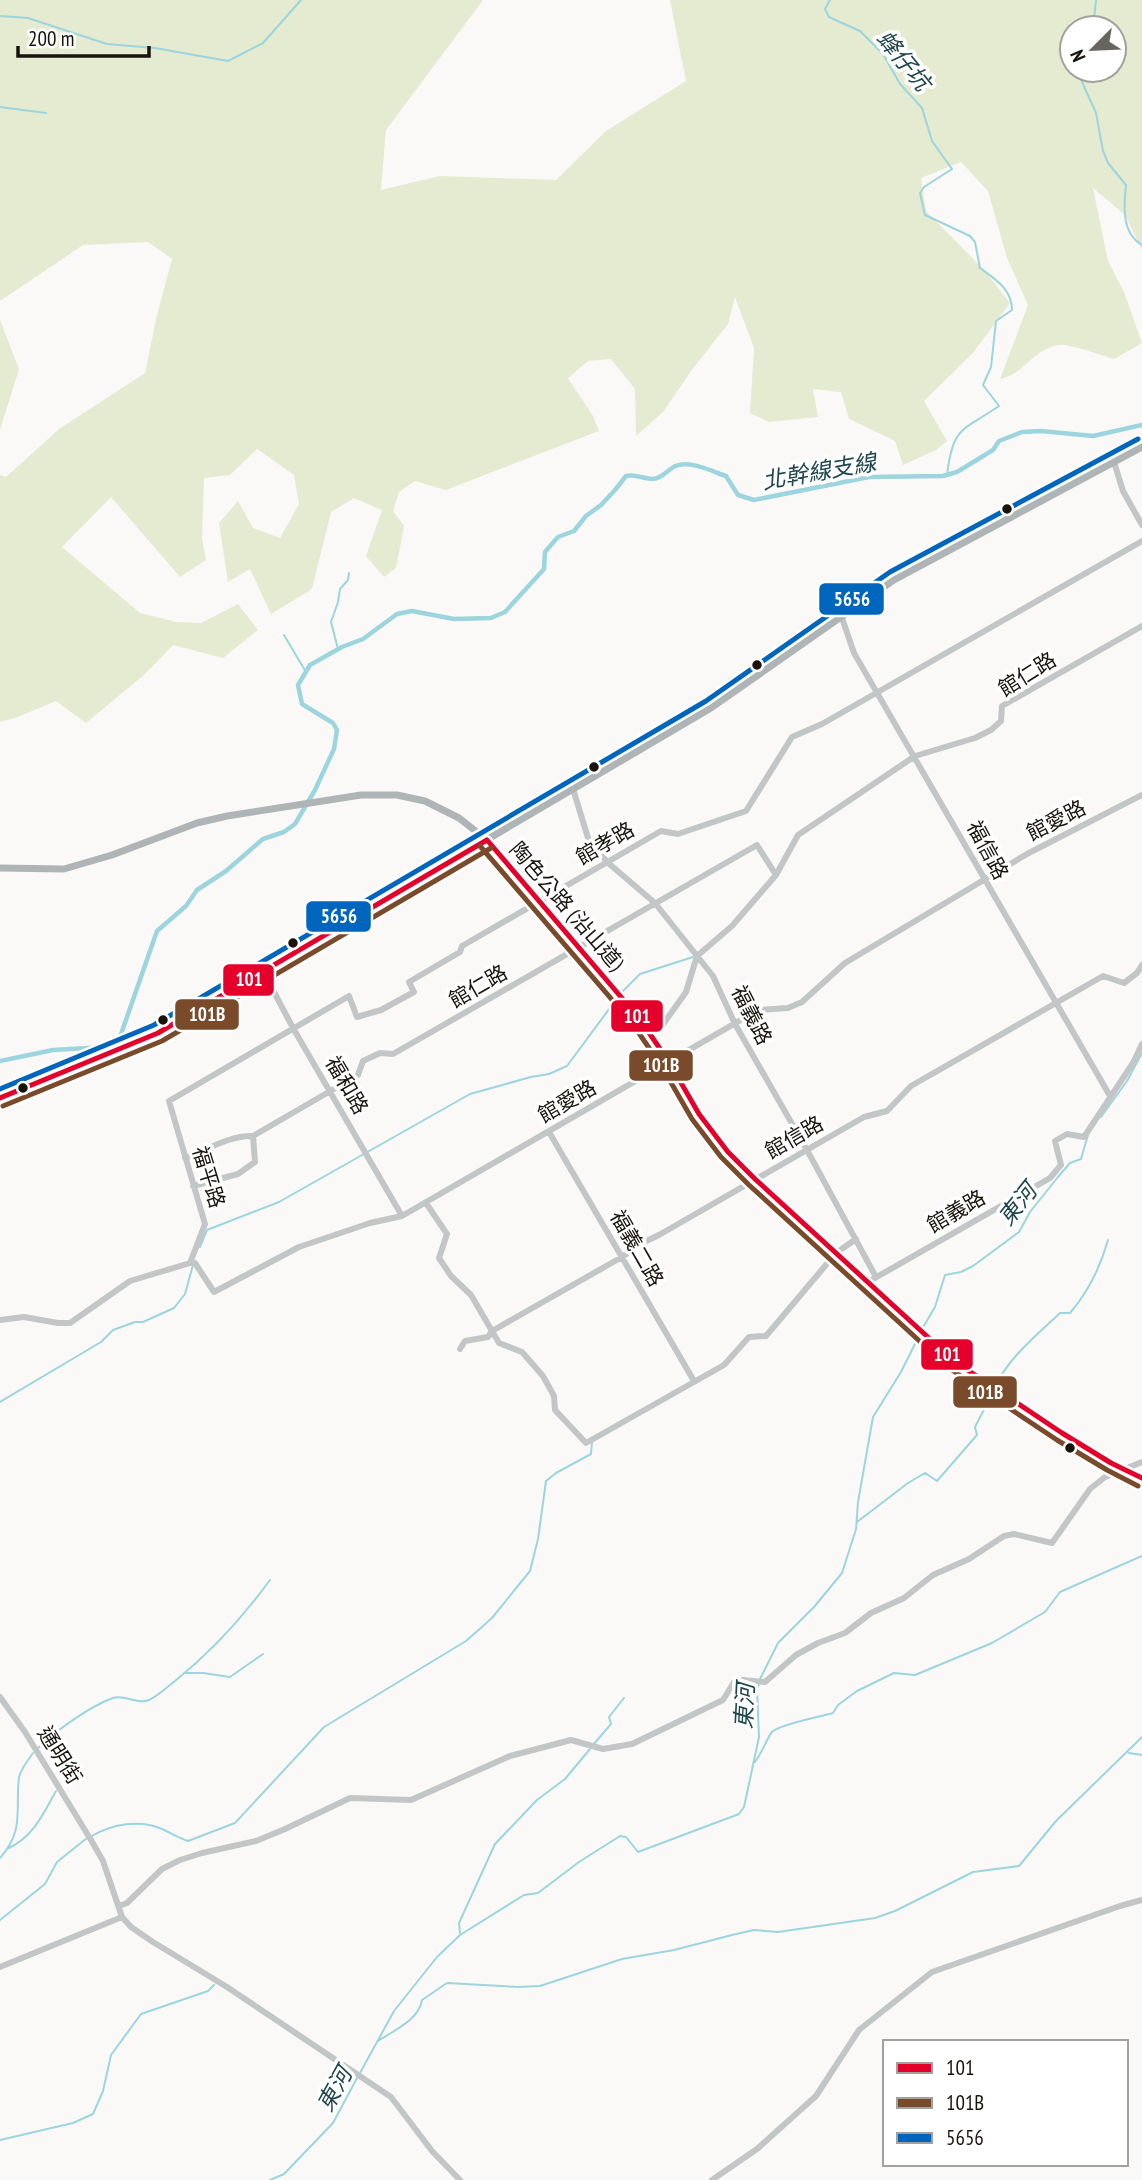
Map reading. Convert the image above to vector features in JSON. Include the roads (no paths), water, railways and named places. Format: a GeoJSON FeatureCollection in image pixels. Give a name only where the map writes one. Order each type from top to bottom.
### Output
{"type":"FeatureCollection","features":[{"type":"Feature","properties":{"kind":"main road"},"geometry":{"type":"LineString","coordinates":[[0,1098],[158,1032],[722,701],[894,580],[1142,447]]}},
{"type":"Feature","properties":{"kind":"main road","name":"陶色公路 (沿山道)"},"geometry":{"type":"LineString","coordinates":[[0,868],[64,869],[112,855],[197,823],[361,795],[412,797],[445,809],[469,824],[486,840],[639,1017],[699,1114],[717,1139],[755,1179],[923,1333],[989,1387],[1122,1469],[1142,1478]]}},
{"type":"Feature","properties":{"kind":"street"},"geometry":{"type":"LineString","coordinates":[[1114,462],[1123,491],[1142,525]]}},
{"type":"Feature","properties":{"kind":"street","name":"館孝路"},"geometry":{"type":"LineString","coordinates":[[169,1101],[349,996],[357,1017],[381,1010],[414,992],[409,982],[460,952],[462,946],[661,831],[678,834],[746,811],[792,737],[822,724],[1142,541]]}},
{"type":"Feature","properties":{"kind":"street","name":"福信路"},"geometry":{"type":"LineString","coordinates":[[842,618],[854,653],[1110,1096]]}},
{"type":"Feature","properties":{"kind":"street","name":"館仁路"},"geometry":{"type":"LineString","coordinates":[[697,956],[732,926],[776,875],[798,835],[915,756],[975,738],[991,730],[1001,721],[1002,706],[1142,626]]}},
{"type":"Feature","properties":{"kind":"street","name":"福義路"},"geometry":{"type":"LineString","coordinates":[[573,789],[588,838],[607,862],[655,903],[713,976],[735,1024],[876,1277]]}},
{"type":"Feature","properties":{"kind":"street","name":"館愛路"},"geometry":{"type":"LineString","coordinates":[[190,1263],[195,1263],[214,1293],[299,1247],[370,1223],[402,1216],[758,1010],[788,1008],[802,1002],[845,963],[1027,855],[1142,795]]}},
{"type":"Feature","properties":{"kind":"street","name":"館仁路"},"geometry":{"type":"LineString","coordinates":[[185,1158],[238,1135],[253,1136],[358,1075],[363,1061],[380,1053],[393,1054],[757,845],[776,875]]}},
{"type":"Feature","properties":{"kind":"street"},"geometry":{"type":"LineString","coordinates":[[659,1030],[686,992],[697,956]]}},
{"type":"Feature","properties":{"kind":"street","name":"館信路"},"geometry":{"type":"LineString","coordinates":[[460,1349],[465,1341],[488,1337],[492,1331],[642,1243],[864,1117],[887,1111],[911,1086],[1103,976],[1124,983],[1137,973],[1142,965]]}},
{"type":"Feature","properties":{"kind":"street","name":"福和路"},"geometry":{"type":"LineString","coordinates":[[264,971],[293,1028],[402,1216]]}},
{"type":"Feature","properties":{"kind":"street","name":"館義路"},"geometry":{"type":"LineString","coordinates":[[868,1282],[1050,1178],[1061,1165],[1055,1140],[1067,1135],[1083,1137],[1133,1063],[1142,1044]]}},
{"type":"Feature","properties":{"kind":"street","name":"福平路"},"geometry":{"type":"LineString","coordinates":[[169,1101],[167,1103],[205,1224],[190,1263]]}},
{"type":"Feature","properties":{"kind":"street","name":"福義二路"},"geometry":{"type":"LineString","coordinates":[[549,1132],[694,1381]]}},
{"type":"Feature","properties":{"kind":"street"},"geometry":{"type":"LineString","coordinates":[[193,1186],[238,1174],[256,1163],[253,1136]]}},
{"type":"Feature","properties":{"kind":"street"},"geometry":{"type":"LineString","coordinates":[[426,1203],[447,1234],[439,1258],[471,1295],[499,1343],[522,1352],[543,1376],[554,1396],[555,1410],[586,1443],[724,1365],[749,1338],[766,1336],[836,1252],[856,1239]]}},
{"type":"Feature","properties":{"kind":"street"},"geometry":{"type":"LineString","coordinates":[[0,1320],[24,1317],[70,1323],[130,1281],[190,1263]]}},
{"type":"Feature","properties":{"kind":"street"},"geometry":{"type":"LineString","coordinates":[[119,1906],[127,1903],[163,1869],[180,1860],[256,1841],[350,1798],[411,1800],[510,1756],[571,1740],[603,1749],[632,1744],[723,1700],[734,1682],[765,1682],[796,1655],[845,1633],[871,1613],[904,1598],[933,1575],[969,1559],[1004,1536],[1026,1535],[1052,1544],[1090,1489],[1105,1477],[1142,1462]]}},
{"type":"Feature","properties":{"kind":"street","name":"通明街"},"geometry":{"type":"LineString","coordinates":[[0,1697],[36,1750],[103,1861],[122,1917]]}},
{"type":"Feature","properties":{"kind":"street"},"geometry":{"type":"LineString","coordinates":[[712,2180],[758,2149],[816,2096],[859,2030],[932,1972],[1142,1900]]}},
{"type":"Feature","properties":{"kind":"street"},"geometry":{"type":"LineString","coordinates":[[0,1967],[122,1917],[153,1942],[227,1987],[391,2097],[432,2151],[460,2180]]}},
{"type":"Feature","properties":{"kind":"waterway"},"geometry":{"type":"LineString","coordinates":[[0,16],[28,18],[107,44],[155,48],[228,61],[263,43],[301,0]]}},
{"type":"Feature","properties":{"kind":"waterway","name":"蜂仔坑"},"geometry":{"type":"LineString","coordinates":[[830,0],[825,9],[829,17],[860,31],[883,54],[900,84],[922,108],[932,141],[952,169],[924,187],[920,193],[925,215],[970,236],[975,242],[980,268],[1002,285],[1011,303],[1012,310],[996,321],[991,367],[983,385],[999,406],[962,431],[953,447],[947,475]]}},
{"type":"Feature","properties":{"kind":"waterway"},"geometry":{"type":"LineString","coordinates":[[1094,14],[1096,0]]}},
{"type":"Feature","properties":{"kind":"waterway"},"geometry":{"type":"LineString","coordinates":[[1083,84],[1096,113],[1108,163],[1126,185],[1127,226],[1135,240],[1142,245]]}},
{"type":"Feature","properties":{"kind":"waterway"},"geometry":{"type":"LineString","coordinates":[[0,107],[46,113]]}},
{"type":"Feature","properties":{"kind":"waterway","name":"北幹線支線"},"geometry":{"type":"LineString","coordinates":[[0,1061],[53,1050],[105,1047],[120,1037],[157,931],[186,906],[197,890],[226,871],[263,839],[284,832],[295,824],[334,749],[337,730],[333,723],[302,704],[298,685],[310,665],[363,639],[397,614],[412,611],[454,619],[491,618],[505,612],[544,569],[545,552],[558,537],[574,531],[626,476],[653,479],[678,465],[692,465],[726,476],[738,495],[754,500],[869,477],[943,476],[957,472],[993,450],[999,441],[1022,432],[1093,436],[1142,425]]}},
{"type":"Feature","properties":{"kind":"waterway"},"geometry":{"type":"LineString","coordinates":[[338,649],[331,622],[340,589],[348,580],[349,573]]}},
{"type":"Feature","properties":{"kind":"waterway"},"geometry":{"type":"LineString","coordinates":[[284,635],[306,672]]}},
{"type":"Feature","properties":{"kind":"waterway"},"geometry":{"type":"LineString","coordinates":[[621,993],[640,974],[693,957]]}},
{"type":"Feature","properties":{"kind":"waterway"},"geometry":{"type":"LineString","coordinates":[[200,1247],[207,1230],[279,1202],[470,1094],[549,1074],[567,1066],[618,997]]}},
{"type":"Feature","properties":{"kind":"waterway","name":"東河"},"geometry":{"type":"LineString","coordinates":[[1101,1117],[1127,1081],[1142,1053]]}},
{"type":"Feature","properties":{"kind":"waterway","name":"東河"},"geometry":{"type":"LineString","coordinates":[[922,1329],[935,1307],[945,1275],[973,1266],[1019,1232],[1030,1212],[1058,1177],[1070,1163],[1081,1159],[1088,1135]]}},
{"type":"Feature","properties":{"kind":"waterway"},"geometry":{"type":"LineString","coordinates":[[995,1387],[1024,1347],[1060,1313],[1070,1313],[1077,1305],[1093,1279],[1108,1240]]}},
{"type":"Feature","properties":{"kind":"waterway"},"geometry":{"type":"LineString","coordinates":[[0,1402],[101,1342],[113,1330],[143,1322],[174,1308],[185,1294],[193,1265]]}},
{"type":"Feature","properties":{"kind":"waterway","name":"東河"},"geometry":{"type":"LineString","coordinates":[[760,1679],[778,1643],[814,1607],[842,1573],[856,1529],[873,1417],[901,1372],[920,1334]]}},
{"type":"Feature","properties":{"kind":"waterway"},"geometry":{"type":"LineString","coordinates":[[857,1522],[925,1473],[937,1481],[977,1435],[975,1427],[993,1392]]}},
{"type":"Feature","properties":{"kind":"waterway"},"geometry":{"type":"LineString","coordinates":[[92,1836],[108,1828],[145,1824],[188,1841],[235,1823],[324,1727],[466,1641],[492,1618],[530,1571],[538,1539],[546,1481],[591,1454],[592,1442]]}},
{"type":"Feature","properties":{"kind":"waterway"},"geometry":{"type":"LineString","coordinates":[[755,1762],[776,1729],[833,1713],[838,1705],[857,1691],[894,1673],[915,1675],[992,1643],[1045,1612],[1060,1592],[1142,1556]]}},
{"type":"Feature","properties":{"kind":"waterway"},"geometry":{"type":"LineString","coordinates":[[37,1749],[73,1720],[104,1702],[117,1697],[145,1701],[159,1694],[214,1646],[238,1621],[270,1580]]}},
{"type":"Feature","properties":{"kind":"waterway"},"geometry":{"type":"LineString","coordinates":[[184,1673],[230,1677],[263,1654]]}},
{"type":"Feature","properties":{"kind":"waterway","name":"東河"},"geometry":{"type":"LineString","coordinates":[[360,2073],[394,2011],[437,1957],[460,1935],[524,1895],[538,1893],[620,1836],[626,1837],[638,1852],[739,1814],[744,1807],[759,1737],[759,1684]]}},
{"type":"Feature","properties":{"kind":"waterway"},"geometry":{"type":"LineString","coordinates":[[593,1745],[611,1724],[609,1717],[624,1698]]}},
{"type":"Feature","properties":{"kind":"waterway"},"geometry":{"type":"LineString","coordinates":[[378,2041],[411,2019],[422,2000],[447,1983],[540,1986],[622,1959],[674,1950],[754,1930],[778,1932],[875,1918],[895,1911],[973,1872],[1019,1866],[1056,1821],[1142,1737]]}},
{"type":"Feature","properties":{"kind":"waterway"},"geometry":{"type":"LineString","coordinates":[[460,1933],[459,1923],[495,1844],[537,1800],[565,1779],[590,1749]]}},
{"type":"Feature","properties":{"kind":"waterway"},"geometry":{"type":"LineString","coordinates":[[0,1858],[8,1848],[16,1829],[19,1777],[33,1753]]}},
{"type":"Feature","properties":{"kind":"waterway"},"geometry":{"type":"LineString","coordinates":[[1129,1753],[1142,1755]]}},
{"type":"Feature","properties":{"kind":"waterway"},"geometry":{"type":"LineString","coordinates":[[9,1848],[31,1831],[56,1791]]}},
{"type":"Feature","properties":{"kind":"waterway"},"geometry":{"type":"LineString","coordinates":[[0,1920],[45,1884],[57,1862],[87,1838]]}},
{"type":"Feature","properties":{"kind":"waterway"},"geometry":{"type":"LineString","coordinates":[[0,2140],[73,2123],[93,2114],[103,2091],[111,2055],[141,2014],[208,1991],[214,1985]]}},
{"type":"Feature","properties":{"kind":"waterway","name":"東河"},"geometry":{"type":"LineString","coordinates":[[270,2180],[284,2174],[333,2123],[357,2078]]}}]}
